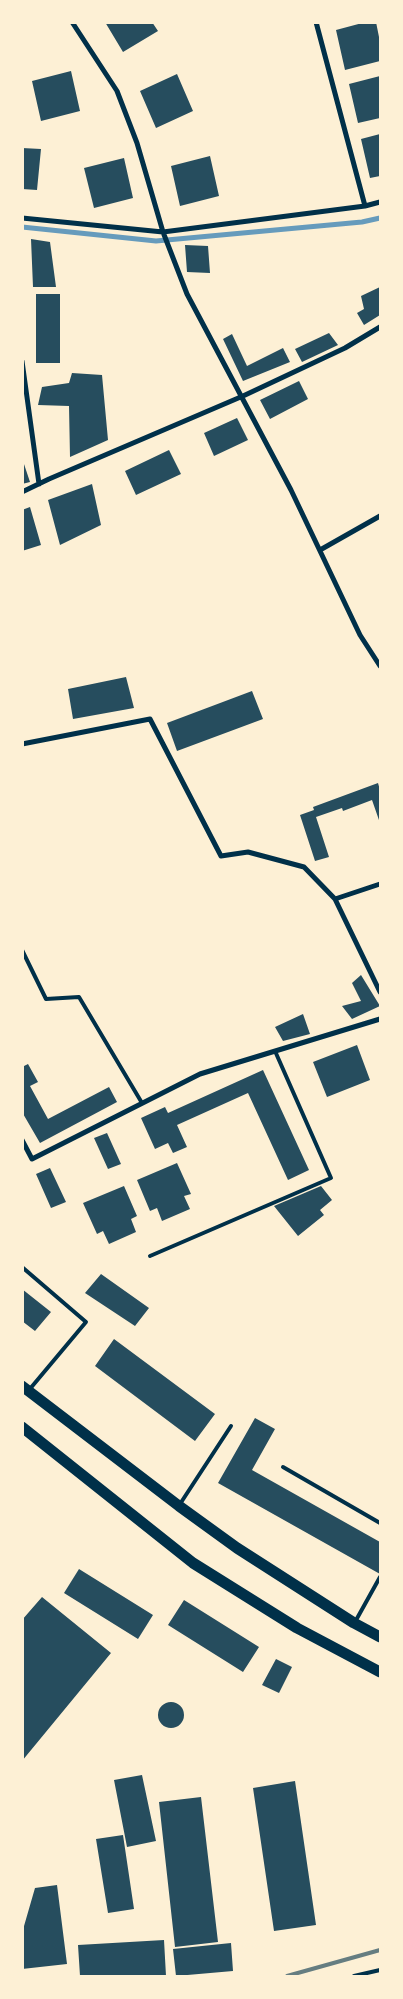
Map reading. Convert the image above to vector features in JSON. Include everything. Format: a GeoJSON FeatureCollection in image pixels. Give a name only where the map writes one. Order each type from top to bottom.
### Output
{"type":"FeatureCollection","features":[{"type":"Feature","properties":{"kind":"highway"},"geometry":{"type":"LineString","coordinates":[[26,1388],[179,1506],[238,1548],[354,1624],[380,1637]]}},
{"type":"Feature","properties":{"kind":"highway"},"geometry":{"type":"LineString","coordinates":[[22,1427],[193,1563],[297,1628],[380,1672]]}},
{"type":"Feature","properties":{"kind":"street"},"geometry":{"type":"LineString","coordinates":[[72,22],[117,91],[137,143],[163,233],[187,294],[243,396],[360,635],[380,666]]}},
{"type":"Feature","properties":{"kind":"street"},"geometry":{"type":"LineString","coordinates":[[316,22],[365,206]]}},
{"type":"Feature","properties":{"kind":"street"},"geometry":{"type":"LineString","coordinates":[[22,218],[163,233],[365,206],[380,202]]}},
{"type":"Feature","properties":{"kind":"street"},"geometry":{"type":"LineString","coordinates":[[22,492],[243,396],[345,348],[380,327]]}},
{"type":"Feature","properties":{"kind":"street"},"geometry":{"type":"LineString","coordinates":[[22,361],[39,484]]}},
{"type":"Feature","properties":{"kind":"street"},"geometry":{"type":"LineString","coordinates":[[320,550],[380,516]]}},
{"type":"Feature","properties":{"kind":"street"},"geometry":{"type":"LineString","coordinates":[[22,744],[150,719],[222,856],[248,852],[304,866],[335,899],[380,992]]}},
{"type":"Feature","properties":{"kind":"street"},"geometry":{"type":"LineString","coordinates":[[335,899],[380,884]]}},
{"type":"Feature","properties":{"kind":"street"},"geometry":{"type":"LineString","coordinates":[[22,1140],[32,1159],[200,1074],[380,1019]]}},
{"type":"Feature","properties":{"kind":"lane"},"geometry":{"type":"LineString","coordinates":[[22,950],[46,999],[79,998],[142,1103]]}},
{"type":"Feature","properties":{"kind":"lane"},"geometry":{"type":"LineString","coordinates":[[150,1256],[332,1178],[275,1051]]}},
{"type":"Feature","properties":{"kind":"lane"},"geometry":{"type":"LineString","coordinates":[[22,1267],[86,1322],[26,1388]]}},
{"type":"Feature","properties":{"kind":"lane"},"geometry":{"type":"LineString","coordinates":[[179,1506],[231,1426]]}},
{"type":"Feature","properties":{"kind":"lane"},"geometry":{"type":"LineString","coordinates":[[283,1467],[380,1523]]}},
{"type":"Feature","properties":{"kind":"lane"},"geometry":{"type":"LineString","coordinates":[[354,1624],[380,1576]]}},
{"type":"Feature","properties":{"kind":"lane"},"geometry":{"type":"LineString","coordinates":[[354,1976],[380,1970]]}},
{"type":"Feature","properties":{"kind":"building"},"geometry":{"type":"Polygon","coordinates":[[[105,22],[152,22],[158,31],[123,52],[105,22]]]}},
{"type":"Feature","properties":{"kind":"building"},"geometry":{"type":"Polygon","coordinates":[[[366,22],[376,22],[380,42],[380,61],[345,70],[336,30],[366,22]]]}},
{"type":"Feature","properties":{"kind":"building"},"geometry":{"type":"Polygon","coordinates":[[[71,71],[80,111],[41,121],[32,81],[71,71]]]}},
{"type":"Feature","properties":{"kind":"building"},"geometry":{"type":"Polygon","coordinates":[[[177,74],[193,111],[156,128],[140,91],[177,74]]]}},
{"type":"Feature","properties":{"kind":"building"},"geometry":{"type":"Polygon","coordinates":[[[380,76],[380,118],[358,123],[349,84],[380,76]]]}},
{"type":"Feature","properties":{"kind":"building"},"geometry":{"type":"Polygon","coordinates":[[[380,134],[380,176],[370,178],[361,139],[380,134]]]}},
{"type":"Feature","properties":{"kind":"building"},"geometry":{"type":"Polygon","coordinates":[[[22,148],[41,149],[37,190],[22,189],[22,148]]]}},
{"type":"Feature","properties":{"kind":"building"},"geometry":{"type":"Polygon","coordinates":[[[210,156],[219,196],[180,206],[171,166],[210,156]]]}},
{"type":"Feature","properties":{"kind":"building"},"geometry":{"type":"Polygon","coordinates":[[[124,158],[133,198],[94,208],[84,168],[124,158]]]}},
{"type":"Feature","properties":{"kind":"building"},"geometry":{"type":"Polygon","coordinates":[[[31,239],[50,242],[56,287],[33,287],[31,239]]]}},
{"type":"Feature","properties":{"kind":"building"},"geometry":{"type":"Polygon","coordinates":[[[185,245],[208,246],[210,273],[187,272],[185,245]]]}},
{"type":"Feature","properties":{"kind":"building"},"geometry":{"type":"Polygon","coordinates":[[[380,287],[380,315],[364,325],[357,313],[364,309],[361,296],[380,287]]]}},
{"type":"Feature","properties":{"kind":"building"},"geometry":{"type":"Polygon","coordinates":[[[36,294],[60,294],[60,363],[36,363],[36,294]]]}},
{"type":"Feature","properties":{"kind":"building"},"geometry":{"type":"Polygon","coordinates":[[[329,333],[338,345],[302,362],[295,349],[329,333]]]}},
{"type":"Feature","properties":{"kind":"building"},"geometry":{"type":"Polygon","coordinates":[[[232,334],[247,366],[283,348],[290,362],[243,381],[223,339],[232,334]]]}},
{"type":"Feature","properties":{"kind":"building"},"geometry":{"type":"Polygon","coordinates":[[[72,373],[102,375],[108,440],[70,457],[69,406],[38,405],[42,387],[69,383],[72,373]]]}},
{"type":"Feature","properties":{"kind":"building"},"geometry":{"type":"Polygon","coordinates":[[[299,381],[308,399],[270,419],[260,400],[299,381]]]}},
{"type":"Feature","properties":{"kind":"building"},"geometry":{"type":"Polygon","coordinates":[[[237,418],[248,440],[214,456],[204,433],[237,418]]]}},
{"type":"Feature","properties":{"kind":"building"},"geometry":{"type":"Polygon","coordinates":[[[169,450],[181,474],[136,495],[125,471],[169,450]]]}},
{"type":"Feature","properties":{"kind":"building"},"geometry":{"type":"Polygon","coordinates":[[[22,458],[30,482],[22,484],[22,458]]]}},
{"type":"Feature","properties":{"kind":"building"},"geometry":{"type":"Polygon","coordinates":[[[92,484],[101,525],[60,545],[48,500],[92,484]]]}},
{"type":"Feature","properties":{"kind":"building"},"geometry":{"type":"Polygon","coordinates":[[[30,507],[41,545],[22,551],[22,510],[30,507]]]}},
{"type":"Feature","properties":{"kind":"building"},"geometry":{"type":"Polygon","coordinates":[[[126,677],[134,708],[73,719],[68,689],[126,677]]]}},
{"type":"Feature","properties":{"kind":"building"},"geometry":{"type":"Polygon","coordinates":[[[252,691],[263,719],[177,751],[167,723],[252,691]]]}},
{"type":"Feature","properties":{"kind":"building"},"geometry":{"type":"Polygon","coordinates":[[[378,783],[380,790],[380,823],[372,800],[343,811],[342,808],[316,817],[329,857],[315,861],[300,815],[314,810],[313,807],[378,783]]]}},
{"type":"Feature","properties":{"kind":"building"},"geometry":{"type":"Polygon","coordinates":[[[361,975],[380,1006],[352,1019],[342,1006],[361,1001],[352,983],[361,975]]]}},
{"type":"Feature","properties":{"kind":"building"},"geometry":{"type":"Polygon","coordinates":[[[303,1014],[310,1034],[283,1041],[275,1027],[303,1014]]]}},
{"type":"Feature","properties":{"kind":"building"},"geometry":{"type":"Polygon","coordinates":[[[357,1045],[370,1080],[327,1097],[313,1062],[357,1045]]]}},
{"type":"Feature","properties":{"kind":"building"},"geometry":{"type":"Polygon","coordinates":[[[28,1064],[38,1082],[30,1086],[48,1119],[109,1087],[117,1102],[40,1143],[22,1112],[22,1067],[28,1064]]]}},
{"type":"Feature","properties":{"kind":"building"},"geometry":{"type":"Polygon","coordinates":[[[263,1070],[309,1170],[288,1180],[248,1093],[177,1125],[187,1147],[173,1153],[168,1143],[155,1149],[141,1118],[165,1107],[168,1113],[263,1070]]]}},
{"type":"Feature","properties":{"kind":"building"},"geometry":{"type":"Polygon","coordinates":[[[107,1133],[121,1164],[108,1169],[94,1138],[107,1133]]]}},
{"type":"Feature","properties":{"kind":"building"},"geometry":{"type":"Polygon","coordinates":[[[177,1163],[191,1194],[184,1196],[190,1209],[162,1221],[157,1208],[150,1211],[137,1180],[177,1163]]]}},
{"type":"Feature","properties":{"kind":"building"},"geometry":{"type":"Polygon","coordinates":[[[50,1168],[66,1202],[51,1208],[36,1174],[50,1168]]]}},
{"type":"Feature","properties":{"kind":"building"},"geometry":{"type":"Polygon","coordinates":[[[124,1186],[137,1216],[131,1219],[136,1232],[109,1244],[103,1231],[97,1234],[83,1203],[124,1186]]]}},
{"type":"Feature","properties":{"kind":"building"},"geometry":{"type":"Polygon","coordinates":[[[321,1186],[332,1200],[320,1210],[324,1215],[298,1236],[274,1206],[321,1186]]]}},
{"type":"Feature","properties":{"kind":"building"},"geometry":{"type":"Polygon","coordinates":[[[101,1274],[149,1308],[135,1326],[85,1293],[101,1274]]]}},
{"type":"Feature","properties":{"kind":"building"},"geometry":{"type":"Polygon","coordinates":[[[22,1289],[51,1312],[35,1331],[22,1321],[22,1289]]]}},
{"type":"Feature","properties":{"kind":"building"},"geometry":{"type":"Polygon","coordinates":[[[114,1339],[215,1414],[195,1441],[95,1366],[114,1339]]]}},
{"type":"Feature","properties":{"kind":"building"},"geometry":{"type":"Polygon","coordinates":[[[255,1418],[275,1429],[252,1470],[380,1542],[380,1574],[218,1483],[255,1418]]]}},
{"type":"Feature","properties":{"kind":"building"},"geometry":{"type":"Polygon","coordinates":[[[79,1569],[153,1615],[138,1639],[64,1593],[79,1569]]]}},
{"type":"Feature","properties":{"kind":"building"},"geometry":{"type":"Polygon","coordinates":[[[42,1597],[111,1653],[22,1761],[22,1620],[42,1597]]]}},
{"type":"Feature","properties":{"kind":"building"},"geometry":{"type":"Polygon","coordinates":[[[184,1600],[259,1647],[243,1672],[168,1625],[184,1600]]]}},
{"type":"Feature","properties":{"kind":"building"},"geometry":{"type":"Polygon","coordinates":[[[276,1659],[292,1667],[279,1693],[262,1685],[276,1659]]]}},
{"type":"Feature","properties":{"kind":"building"},"geometry":{"type":"Polygon","coordinates":[[[171,1702],[180,1706],[184,1715],[180,1724],[171,1728],[162,1724],[158,1715],[162,1706],[171,1702]]]}},
{"type":"Feature","properties":{"kind":"building"},"geometry":{"type":"Polygon","coordinates":[[[142,1775],[156,1841],[127,1847],[114,1780],[142,1775]]]}},
{"type":"Feature","properties":{"kind":"building"},"geometry":{"type":"Polygon","coordinates":[[[295,1781],[316,1925],[274,1931],[253,1788],[295,1781]]]}},
{"type":"Feature","properties":{"kind":"building"},"geometry":{"type":"Polygon","coordinates":[[[201,1797],[218,1942],[175,1947],[159,1802],[201,1797]]]}},
{"type":"Feature","properties":{"kind":"building"},"geometry":{"type":"Polygon","coordinates":[[[123,1835],[134,1909],[108,1913],[96,1839],[123,1835]]]}},
{"type":"Feature","properties":{"kind":"building"},"geometry":{"type":"Polygon","coordinates":[[[57,1885],[67,1964],[22,1969],[22,1933],[35,1888],[57,1885]]]}},
{"type":"Feature","properties":{"kind":"building"},"geometry":{"type":"Polygon","coordinates":[[[164,1940],[166,1976],[80,1976],[78,1945],[164,1940]]]}},
{"type":"Feature","properties":{"kind":"building"},"geometry":{"type":"Polygon","coordinates":[[[231,1943],[233,1971],[176,1976],[173,1949],[231,1943]]]}},
{"type":"Feature","properties":{"kind":"waterway"},"geometry":{"type":"LineString","coordinates":[[22,227],[156,241],[362,222],[380,218]]}},
{"type":"Feature","properties":{"kind":"railway"},"geometry":{"type":"LineString","coordinates":[[287,1976],[380,1950]]}}]}
